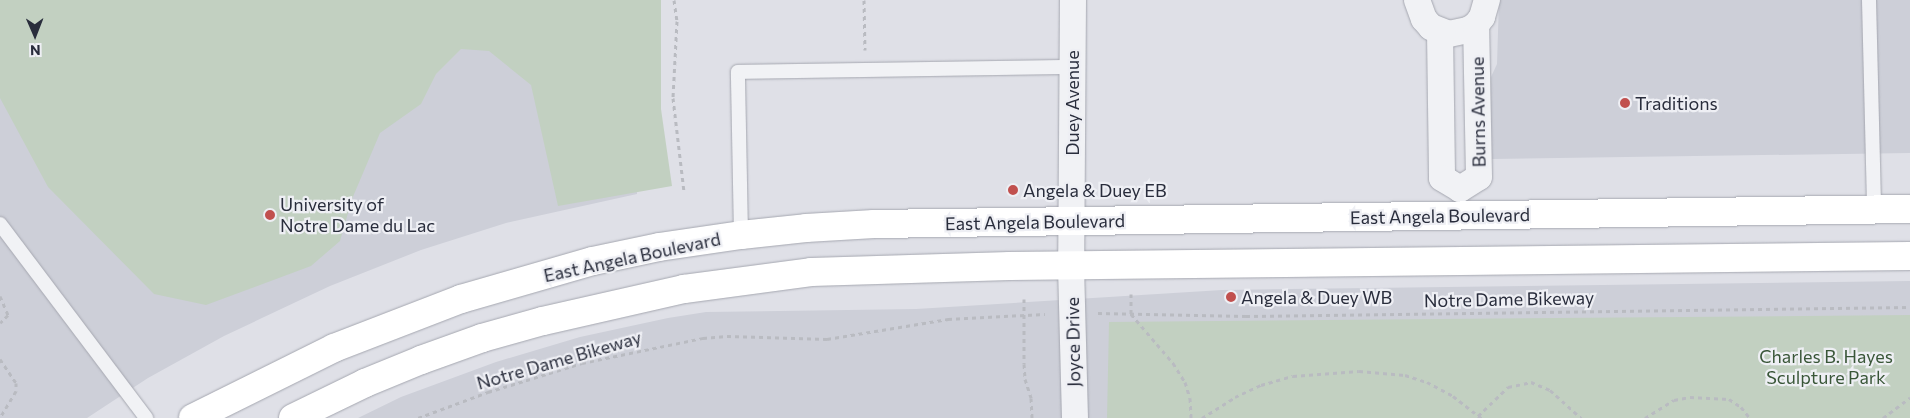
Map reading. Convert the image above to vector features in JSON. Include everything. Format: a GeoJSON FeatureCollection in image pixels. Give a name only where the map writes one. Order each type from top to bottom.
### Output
{"type":"FeatureCollection","features":[{"type":"Feature","properties":{"kind":"main road","name":"East Angela Boulevard"},"geometry":{"type":"LineString","coordinates":[[193,418],[334,348],[461,299],[593,261],[741,235],[806,228],[874,224],[1910,209]]}},
{"type":"Feature","properties":{"kind":"main road"},"geometry":{"type":"LineString","coordinates":[[293,418],[365,383],[482,338],[543,321],[674,291],[811,272],[1010,266],[1910,256]]}},
{"type":"Feature","properties":{"kind":"street","name":"Duey Avenue"},"geometry":{"type":"LineString","coordinates":[[1072,266],[1074,0]]}},
{"type":"Feature","properties":{"kind":"street"},"geometry":{"type":"LineString","coordinates":[[1417,0],[1424,19],[1440,32],[1458,33],[1476,25],[1482,17],[1487,0]]}},
{"type":"Feature","properties":{"kind":"street","name":"Burns Avenue"},"geometry":{"type":"LineString","coordinates":[[1460,189],[1479,176],[1476,25]]}},
{"type":"Feature","properties":{"kind":"street","name":"Burns Avenue"},"geometry":{"type":"LineString","coordinates":[[1440,32],[1442,178],[1460,189]]}},
{"type":"Feature","properties":{"kind":"street","name":"Burns Avenue"},"geometry":{"type":"LineString","coordinates":[[1460,189],[1461,216]]}},
{"type":"Feature","properties":{"kind":"street","name":"Joyce Drive"},"geometry":{"type":"LineString","coordinates":[[1072,266],[1075,418]]}},
{"type":"Feature","properties":{"kind":"lane"},"geometry":{"type":"LineString","coordinates":[[1869,0],[1874,210]]}},
{"type":"Feature","properties":{"kind":"lane"},"geometry":{"type":"LineString","coordinates":[[741,235],[738,72],[1073,67]]}},
{"type":"Feature","properties":{"kind":"lane"},"geometry":{"type":"LineString","coordinates":[[0,224],[146,418]]}},
{"type":"Feature","properties":{"kind":"path"},"geometry":{"type":"LineString","coordinates":[[674,0],[677,21],[673,98],[684,192]]}},
{"type":"Feature","properties":{"kind":"path"},"geometry":{"type":"LineString","coordinates":[[864,0],[865,59]]}},
{"type":"Feature","properties":{"kind":"path"},"geometry":{"type":"LineString","coordinates":[[1131,294],[1131,314],[1173,362],[1185,382],[1190,398],[1191,418]]}},
{"type":"Feature","properties":{"kind":"path"},"geometry":{"type":"LineString","coordinates":[[0,296],[8,314],[0,323]]}},
{"type":"Feature","properties":{"kind":"path"},"geometry":{"type":"LineString","coordinates":[[1024,299],[1025,379],[1031,398],[1032,418]]}},
{"type":"Feature","properties":{"kind":"path","name":"Notre Dame Bikeway"},"geometry":{"type":"LineString","coordinates":[[1109,313],[1344,315],[1910,307]]}},
{"type":"Feature","properties":{"kind":"path","name":"Notre Dame Bikeway"},"geometry":{"type":"LineString","coordinates":[[418,418],[488,392],[582,364],[696,340],[726,336],[827,339],[948,319],[1038,314]]}},
{"type":"Feature","properties":{"kind":"path"},"geometry":{"type":"LineString","coordinates":[[0,359],[16,383],[16,391],[0,418]]}},
{"type":"Feature","properties":{"kind":"path"},"geometry":{"type":"LineString","coordinates":[[1202,418],[1261,385],[1293,376],[1359,372],[1405,375],[1427,382],[1452,396],[1479,417],[1508,387],[1531,382],[1550,390],[1581,418]]}},
{"type":"Feature","properties":{"kind":"path"},"geometry":{"type":"LineString","coordinates":[[1645,418],[1674,400],[1690,396],[1729,399],[1741,407],[1750,418]]}},
{"type":"Feature","properties":{"kind":"path"},"geometry":{"type":"LineString","coordinates":[[1883,418],[1910,398]]}},
{"type":"Feature","properties":{"kind":"shaded area","name":"University of Notre Dame du Lac"},"geometry":{"type":"Polygon","coordinates":[[[0,0],[616,0],[638,104],[637,194],[506,223],[421,250],[330,286],[224,336],[148,378],[87,418],[0,418],[0,0]]]}},
{"type":"Feature","properties":{"kind":"shaded area"},"geometry":{"type":"Polygon","coordinates":[[[1499,0],[1910,0],[1910,153],[1492,159],[1490,94],[1491,77],[1497,64],[1499,0]]]}},
{"type":"Feature","properties":{"kind":"shaded area"},"geometry":{"type":"Polygon","coordinates":[[[1910,281],[1910,418],[358,418],[401,397],[496,362],[580,337],[668,318],[706,312],[916,309],[1222,290],[1910,281]]]}},
{"type":"Feature","properties":{"kind":"green space","name":"University of Notre Dame du Lac"},"geometry":{"type":"Polygon","coordinates":[[[0,0],[661,0],[661,109],[672,186],[558,206],[531,85],[489,51],[461,49],[436,74],[421,104],[380,133],[352,199],[340,241],[311,266],[206,305],[154,294],[48,187],[0,98],[0,0]]]}},
{"type":"Feature","properties":{"kind":"green space","name":"Charles B. Hayes Sculpture Park"},"geometry":{"type":"Polygon","coordinates":[[[1910,315],[1910,418],[1107,418],[1109,322],[1910,315]]]}},
{"type":"Feature","properties":{"kind":"place","name":"Traditions"},"geometry":{"type":"Point","coordinates":[1625,103]}},
{"type":"Feature","properties":{"kind":"place","name":"Angela & Duey EB"},"geometry":{"type":"Point","coordinates":[1013,190]}},
{"type":"Feature","properties":{"kind":"place","name":"University of Notre Dame du Lac"},"geometry":{"type":"Point","coordinates":[270,215]}},
{"type":"Feature","properties":{"kind":"place","name":"Angela & Duey WB"},"geometry":{"type":"Point","coordinates":[1231,297]}}]}
